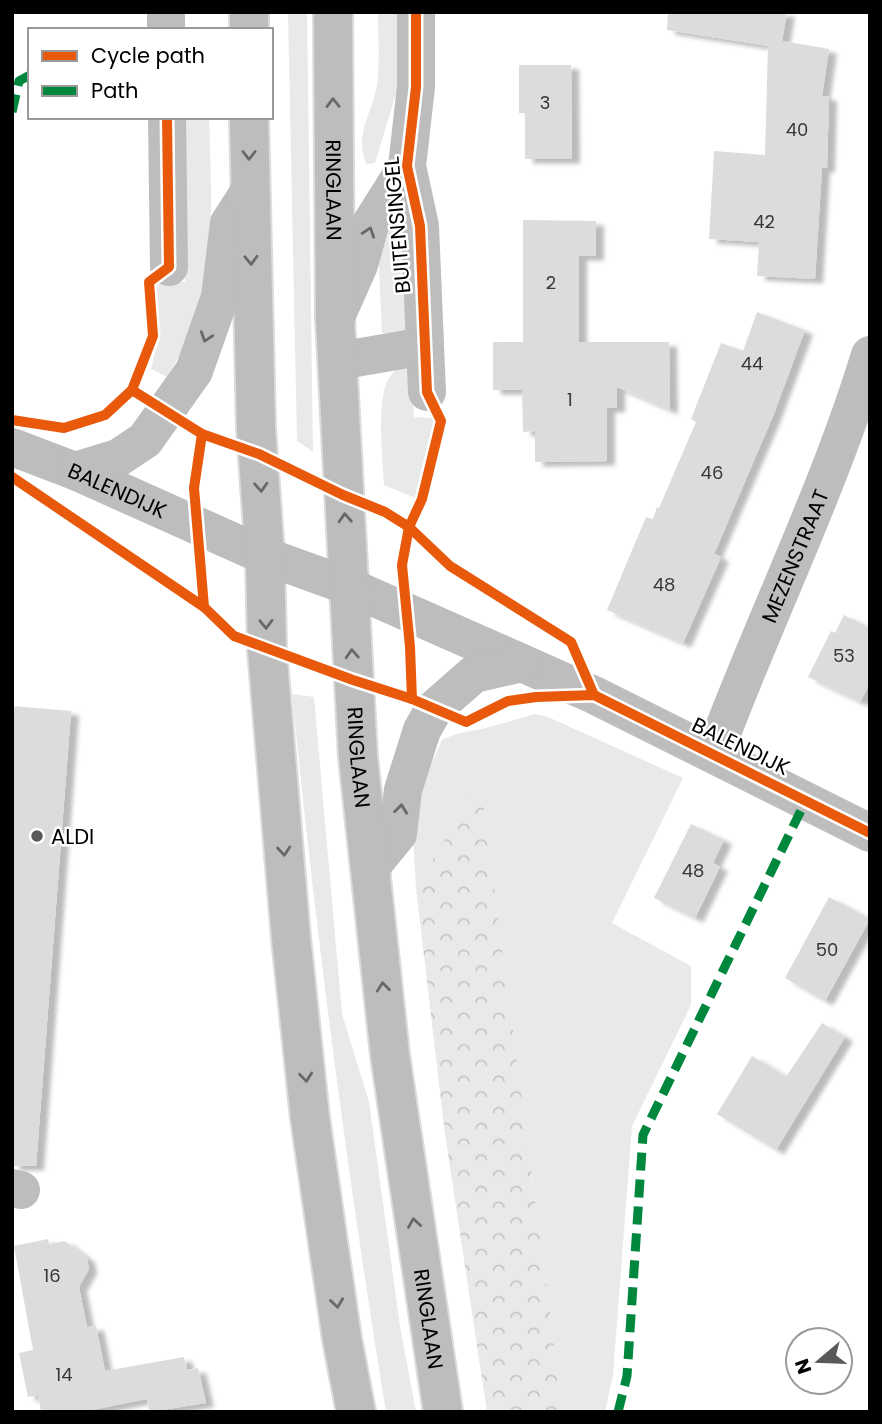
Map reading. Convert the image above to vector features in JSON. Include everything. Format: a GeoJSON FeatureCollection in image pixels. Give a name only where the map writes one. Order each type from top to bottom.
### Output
{"type":"FeatureCollection","features":[{"type":"Feature","properties":{"kind":"main road","name":"RINGLAAN"},"geometry":{"type":"LineString","coordinates":[[333,12],[335,319],[358,757],[390,1055],[443,1412]]}},
{"type":"Feature","properties":{"kind":"main road","name":"BUITENSINGEL"},"geometry":{"type":"LineString","coordinates":[[416,12],[416,87],[407,166],[420,226],[427,392]]}},
{"type":"Feature","properties":{"kind":"main road"},"geometry":{"type":"LineString","coordinates":[[167,119],[169,267]]}},
{"type":"Feature","properties":{"kind":"main road"},"geometry":{"type":"LineString","coordinates":[[249,119],[256,428],[265,556],[267,649],[291,938],[310,1118],[342,1339],[356,1412]]}},
{"type":"Feature","properties":{"kind":"main road","name":"BUITENSINGEL"},"geometry":{"type":"LineString","coordinates":[[335,319],[359,265],[370,225],[407,166]]}},
{"type":"Feature","properties":{"kind":"main road"},"geometry":{"type":"LineString","coordinates":[[75,471],[118,458],[145,440],[194,371],[220,297],[229,223],[250,192]]}},
{"type":"Feature","properties":{"kind":"main road"},"geometry":{"type":"LineString","coordinates":[[338,362],[425,346]]}},
{"type":"Feature","properties":{"kind":"main road","name":"MEZENSTRAAT"},"geometry":{"type":"LineString","coordinates":[[714,754],[741,683],[822,493],[870,355]]}},
{"type":"Feature","properties":{"kind":"main road","name":"BALENDIJK"},"geometry":{"type":"LineString","coordinates":[[12,447],[75,471],[265,556],[348,586],[594,695],[870,833]]}},
{"type":"Feature","properties":{"kind":"main road"},"geometry":{"type":"LineString","coordinates":[[370,868],[398,834],[403,790],[422,730],[434,709],[474,674],[522,663]]}},
{"type":"Feature","properties":{"kind":"green space"},"geometry":{"type":"Polygon","coordinates":[[[288,12],[307,12],[313,452],[297,441],[288,12]]]}},
{"type":"Feature","properties":{"kind":"green space"},"geometry":{"type":"Polygon","coordinates":[[[378,12],[401,12],[402,74],[375,163],[366,164],[362,141],[377,84],[378,12]]]}},
{"type":"Feature","properties":{"kind":"green space"},"geometry":{"type":"Polygon","coordinates":[[[184,119],[209,119],[211,203],[208,261],[196,316],[186,343],[167,377],[151,369],[159,336],[156,283],[185,282],[184,119]]]}},
{"type":"Feature","properties":{"kind":"green space"},"geometry":{"type":"Polygon","coordinates":[[[390,229],[399,230],[404,240],[406,333],[382,333],[378,245],[379,236],[390,229]]]}},
{"type":"Feature","properties":{"kind":"green space"},"geometry":{"type":"Polygon","coordinates":[[[411,365],[414,417],[435,418],[435,434],[415,498],[384,485],[381,411],[386,384],[391,375],[411,365]]]}},
{"type":"Feature","properties":{"kind":"green space"},"geometry":{"type":"Polygon","coordinates":[[[292,694],[314,697],[342,1014],[369,1102],[400,1326],[416,1412],[386,1412],[333,1054],[292,694]]]}},
{"type":"Feature","properties":{"kind":"green space"},"geometry":{"type":"Polygon","coordinates":[[[535,714],[548,717],[683,778],[612,923],[691,966],[691,1005],[632,1126],[613,1375],[605,1412],[563,1412],[480,780],[416,888],[413,834],[424,781],[442,740],[535,714]]]}},
{"type":"Feature","properties":{"kind":"green space"},"geometry":{"type":"Polygon","coordinates":[[[480,779],[563,1412],[487,1412],[445,1134],[416,888],[480,779]]]}},
{"type":"Feature","properties":{"kind":"building"},"geometry":{"type":"Polygon","coordinates":[[[668,12],[787,12],[782,41],[829,49],[822,96],[829,96],[827,168],[822,168],[815,279],[757,276],[759,242],[709,239],[714,151],[765,155],[768,46],[667,30],[668,12]]]}},
{"type":"Feature","properties":{"kind":"building"},"geometry":{"type":"Polygon","coordinates":[[[519,65],[571,65],[572,159],[525,159],[525,113],[519,113],[519,65]]]}},
{"type":"Feature","properties":{"kind":"building"},"geometry":{"type":"Polygon","coordinates":[[[523,220],[596,221],[596,256],[579,256],[579,342],[669,342],[670,410],[617,387],[617,408],[607,408],[607,461],[535,462],[535,431],[523,432],[522,390],[493,390],[493,342],[523,342],[523,220]]]}},
{"type":"Feature","properties":{"kind":"building"},"geometry":{"type":"Polygon","coordinates":[[[757,312],[805,330],[773,416],[714,554],[721,557],[683,643],[607,610],[646,517],[653,519],[657,507],[659,508],[696,422],[691,419],[721,343],[743,351],[757,312]]]}},
{"type":"Feature","properties":{"kind":"building"},"geometry":{"type":"Polygon","coordinates":[[[844,615],[870,628],[870,683],[860,702],[808,677],[831,631],[835,633],[844,615]]]}},
{"type":"Feature","properties":{"kind":"building","name":"ALDI"},"geometry":{"type":"Polygon","coordinates":[[[12,706],[71,711],[36,1166],[12,1166],[12,706]]]}},
{"type":"Feature","properties":{"kind":"building"},"geometry":{"type":"Polygon","coordinates":[[[691,824],[724,840],[713,863],[720,867],[695,918],[654,898],[691,824]]]}},
{"type":"Feature","properties":{"kind":"building"},"geometry":{"type":"Polygon","coordinates":[[[829,897],[870,919],[825,1001],[785,978],[829,897]]]}},
{"type":"Feature","properties":{"kind":"building"},"geometry":{"type":"Polygon","coordinates":[[[822,1023],[845,1037],[776,1150],[717,1114],[752,1056],[786,1077],[822,1023]]]}},
{"type":"Feature","properties":{"kind":"building"},"geometry":{"type":"Polygon","coordinates":[[[48,1239],[49,1244],[65,1241],[87,1258],[89,1269],[79,1287],[87,1327],[96,1326],[105,1371],[184,1357],[187,1370],[198,1368],[206,1403],[149,1412],[147,1399],[82,1412],[41,1412],[38,1395],[28,1397],[19,1353],[33,1350],[14,1246],[48,1239]]]}},
{"type":"Feature","properties":{"kind":"marked path"},"geometry":{"type":"LineString","coordinates":[[12,112],[19,81],[28,76]]}},
{"type":"Feature","properties":{"kind":"marked path"},"geometry":{"type":"LineString","coordinates":[[618,1412],[627,1376],[643,1135],[806,800]]}},
{"type":"Feature","properties":{"kind":"cycle path"},"geometry":{"type":"LineString","coordinates":[[412,699],[402,565],[409,527],[422,499],[441,421],[427,392],[420,226],[407,166],[416,87],[416,12]]}},
{"type":"Feature","properties":{"kind":"cycle path"},"geometry":{"type":"LineString","coordinates":[[12,420],[64,428],[105,415],[132,390],[153,336],[149,282],[169,267],[167,119]]}},
{"type":"Feature","properties":{"kind":"cycle path"},"geometry":{"type":"LineString","coordinates":[[132,390],[202,434],[259,454],[343,495],[385,512],[409,527],[450,566],[571,642],[594,695]]}},
{"type":"Feature","properties":{"kind":"cycle path"},"geometry":{"type":"LineString","coordinates":[[202,434],[194,488],[204,607]]}},
{"type":"Feature","properties":{"kind":"cycle path"},"geometry":{"type":"LineString","coordinates":[[12,477],[204,607],[234,636],[412,699],[466,722],[508,701],[594,695],[870,833]]}},
{"type":"Feature","properties":{"kind":"place","name":"ALDI"},"geometry":{"type":"Point","coordinates":[37,836]}}]}
